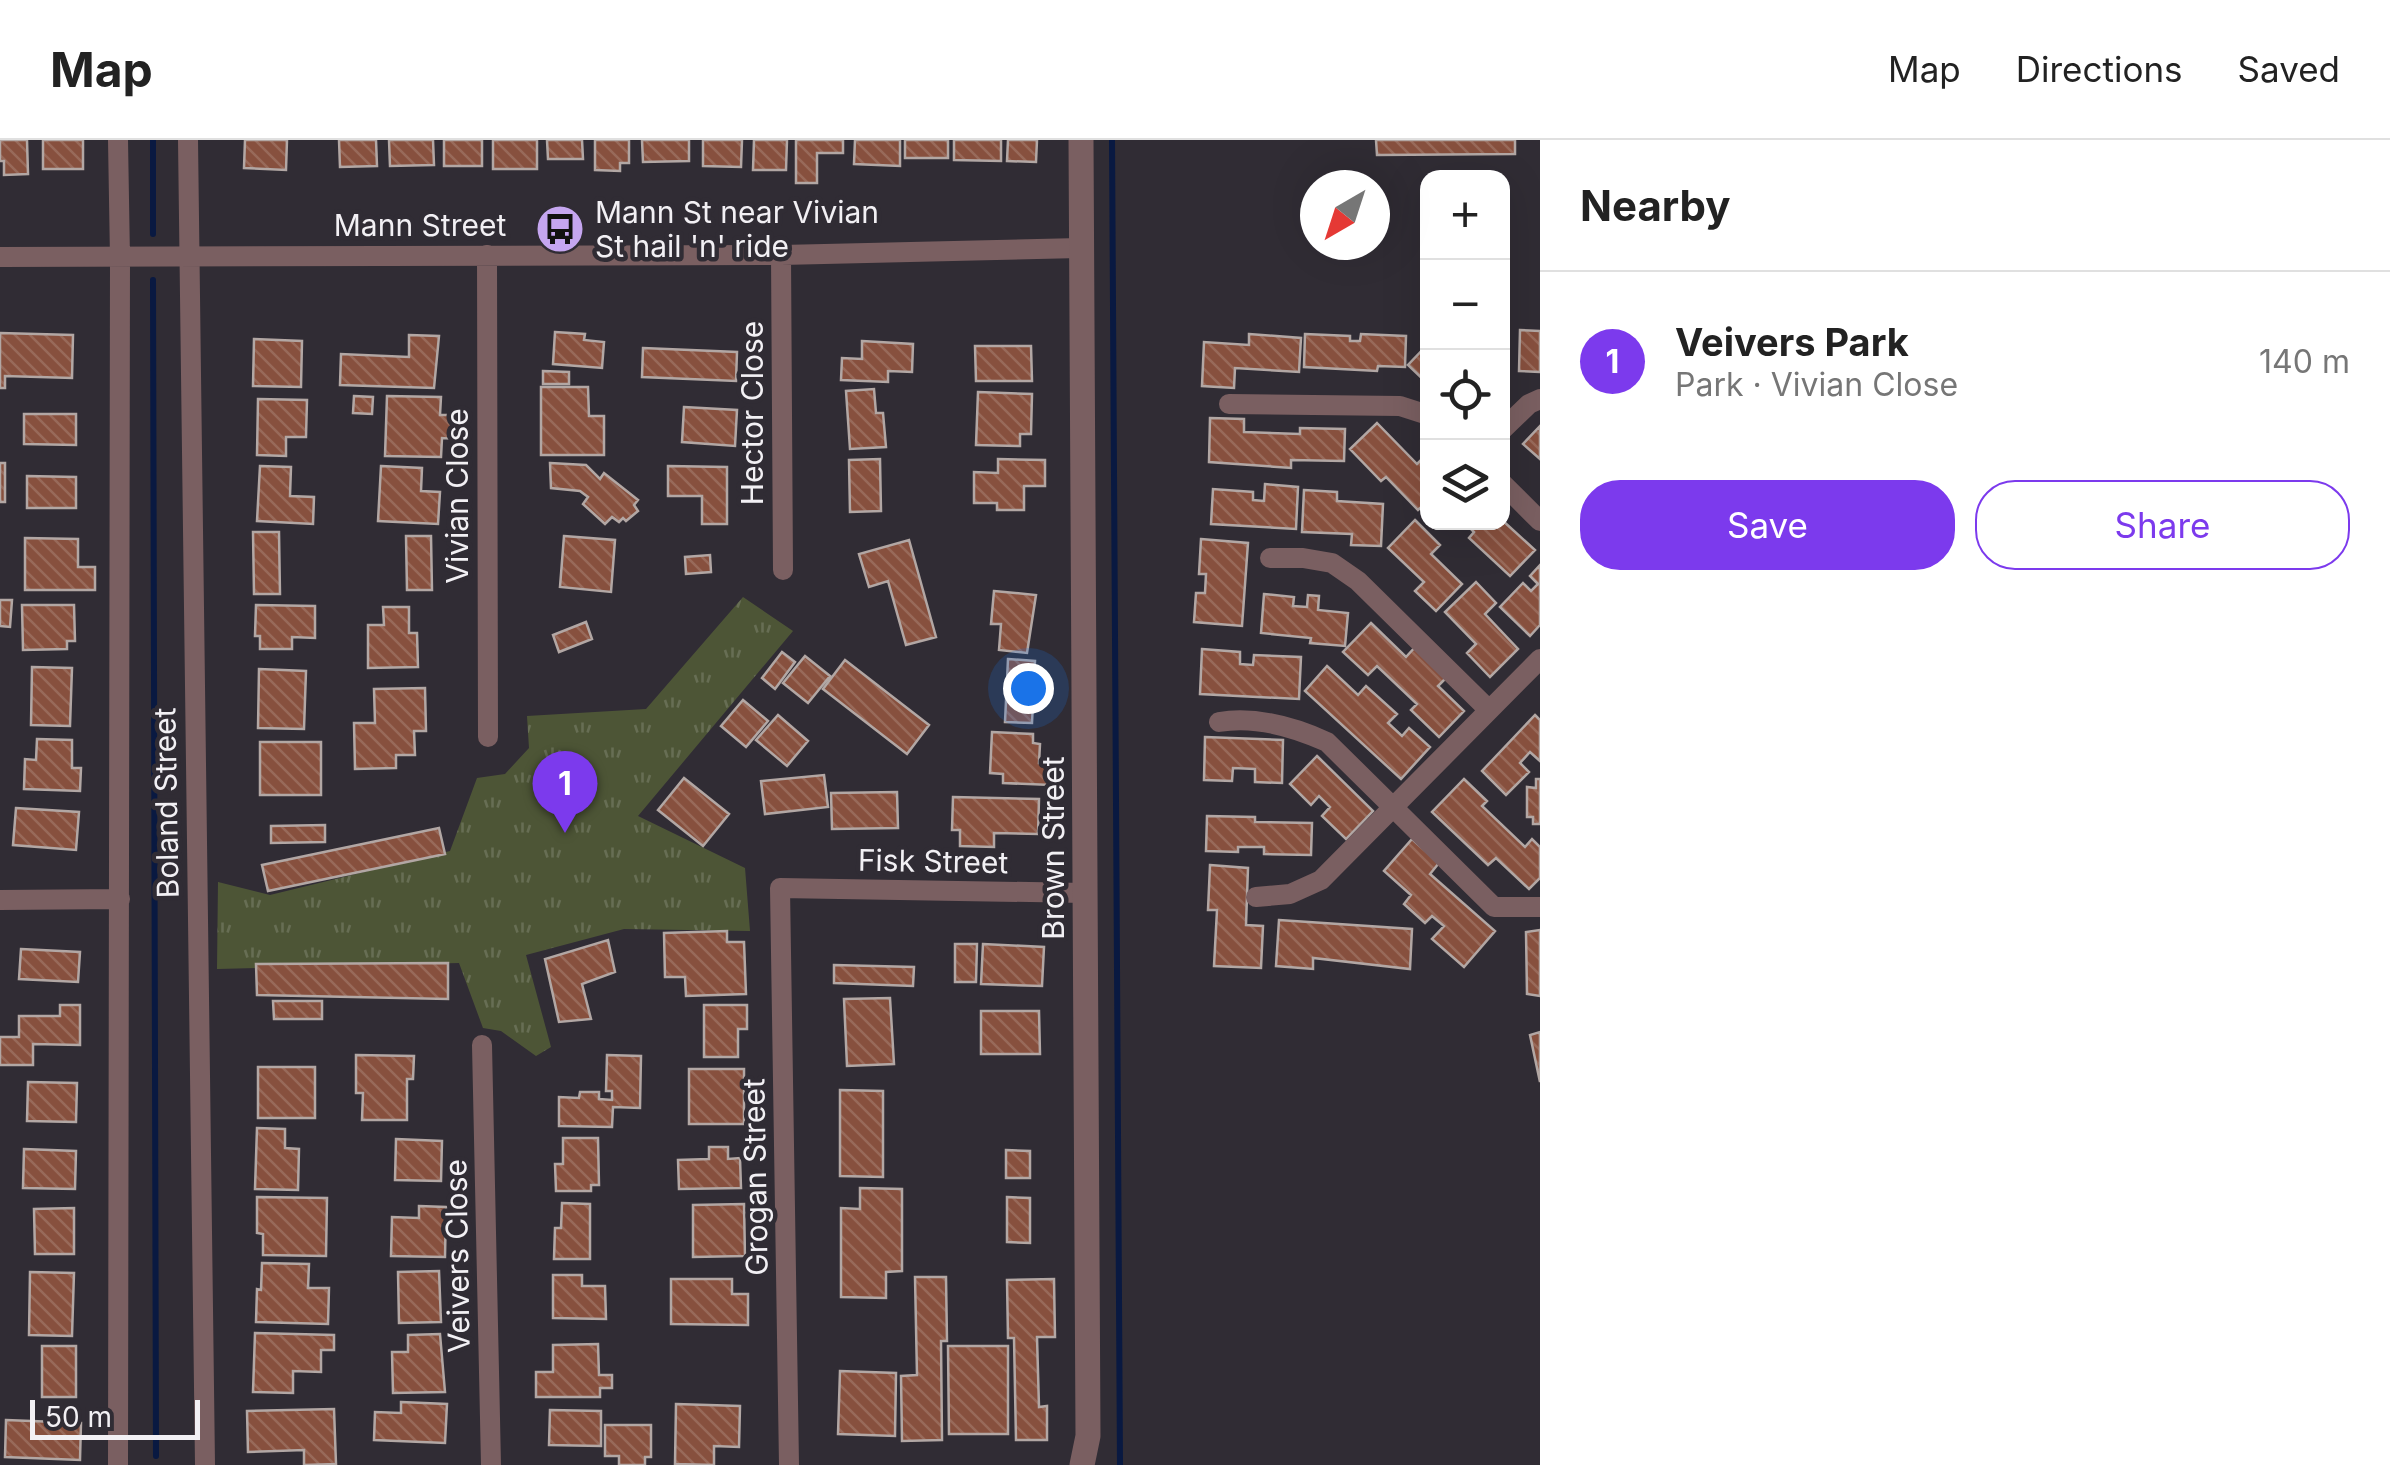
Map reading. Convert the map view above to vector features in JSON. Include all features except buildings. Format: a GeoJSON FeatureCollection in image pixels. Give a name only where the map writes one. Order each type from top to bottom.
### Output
{"type":"FeatureCollection","features":[{"type":"Feature","properties":{"kind":"street","name":"Boland Street"},"geometry":{"type":"LineString","coordinates":[[118,140],[118,1465]]}},
{"type":"Feature","properties":{"kind":"street","name":"Boland Street"},"geometry":{"type":"LineString","coordinates":[[188,140],[204,1465]]}},
{"type":"Feature","properties":{"kind":"street","name":"Brown Street"},"geometry":{"type":"LineString","coordinates":[[1080,140],[1088,1436],[1082,1465]]}},
{"type":"Feature","properties":{"kind":"street","name":"Mann Street"},"geometry":{"type":"LineString","coordinates":[[0,257],[781,255],[1080,248]]}},
{"type":"Feature","properties":{"kind":"street","name":"Vivian Close"},"geometry":{"type":"LineString","coordinates":[[487,255],[488,737]]}},
{"type":"Feature","properties":{"kind":"street","name":"Hector Close"},"geometry":{"type":"LineString","coordinates":[[781,255],[783,570]]}},
{"type":"Feature","properties":{"kind":"street"},"geometry":{"type":"LineString","coordinates":[[1510,422],[1540,399]]}},
{"type":"Feature","properties":{"kind":"street"},"geometry":{"type":"LineString","coordinates":[[1229,404],[1400,406],[1420,413]]}},
{"type":"Feature","properties":{"kind":"street"},"geometry":{"type":"LineString","coordinates":[[1510,490],[1540,522]]}},
{"type":"Feature","properties":{"kind":"street"},"geometry":{"type":"LineString","coordinates":[[1270,558],[1332,563],[1358,581],[1489,710]]}},
{"type":"Feature","properties":{"kind":"street"},"geometry":{"type":"LineString","coordinates":[[1256,897],[1290,894],[1321,880],[1540,659]]}},
{"type":"Feature","properties":{"kind":"street"},"geometry":{"type":"LineString","coordinates":[[1219,722],[1278,725],[1327,742],[1494,907],[1540,907]]}},
{"type":"Feature","properties":{"kind":"street","name":"Fisk Street"},"geometry":{"type":"LineString","coordinates":[[780,888],[1085,893]]}},
{"type":"Feature","properties":{"kind":"street","name":"Grogan Street"},"geometry":{"type":"LineString","coordinates":[[780,888],[789,1465]]}},
{"type":"Feature","properties":{"kind":"street"},"geometry":{"type":"LineString","coordinates":[[0,900],[120,899]]}},
{"type":"Feature","properties":{"kind":"street","name":"Veivers Close"},"geometry":{"type":"LineString","coordinates":[[482,1045],[491,1465]]}},
{"type":"Feature","properties":{"kind":"street","name":"Brown Street"},"geometry":{"type":"LineString","coordinates":[[1088,1436],[1096,1465]]}},
{"type":"Feature","properties":{"kind":"green space"},"geometry":{"type":"Polygon","coordinates":[[[743,597],[793,631],[638,816],[745,868],[750,931],[624,929],[526,955],[551,1047],[536,1056],[501,1031],[483,1028],[459,963],[217,969],[218,882],[270,895],[450,851],[477,778],[505,774],[529,748],[527,716],[646,709],[743,597]]]}},
{"type":"Feature","properties":{"kind":"waterway"},"geometry":{"type":"LineString","coordinates":[[153,140],[153,234]]}},
{"type":"Feature","properties":{"kind":"waterway"},"geometry":{"type":"LineString","coordinates":[[1112,140],[1120,1465]]}},
{"type":"Feature","properties":{"kind":"waterway"},"geometry":{"type":"LineString","coordinates":[[153,280],[156,1456]]}},
{"type":"Feature","properties":{"kind":"place","name":"Mann St near Vivian St hail 'n' ride"},"geometry":{"type":"Point","coordinates":[560,229]}},
{"type":"Feature","properties":{"kind":"place","name":"Veivers Park"},"geometry":{"type":"Point","coordinates":[565,833]}}]}
